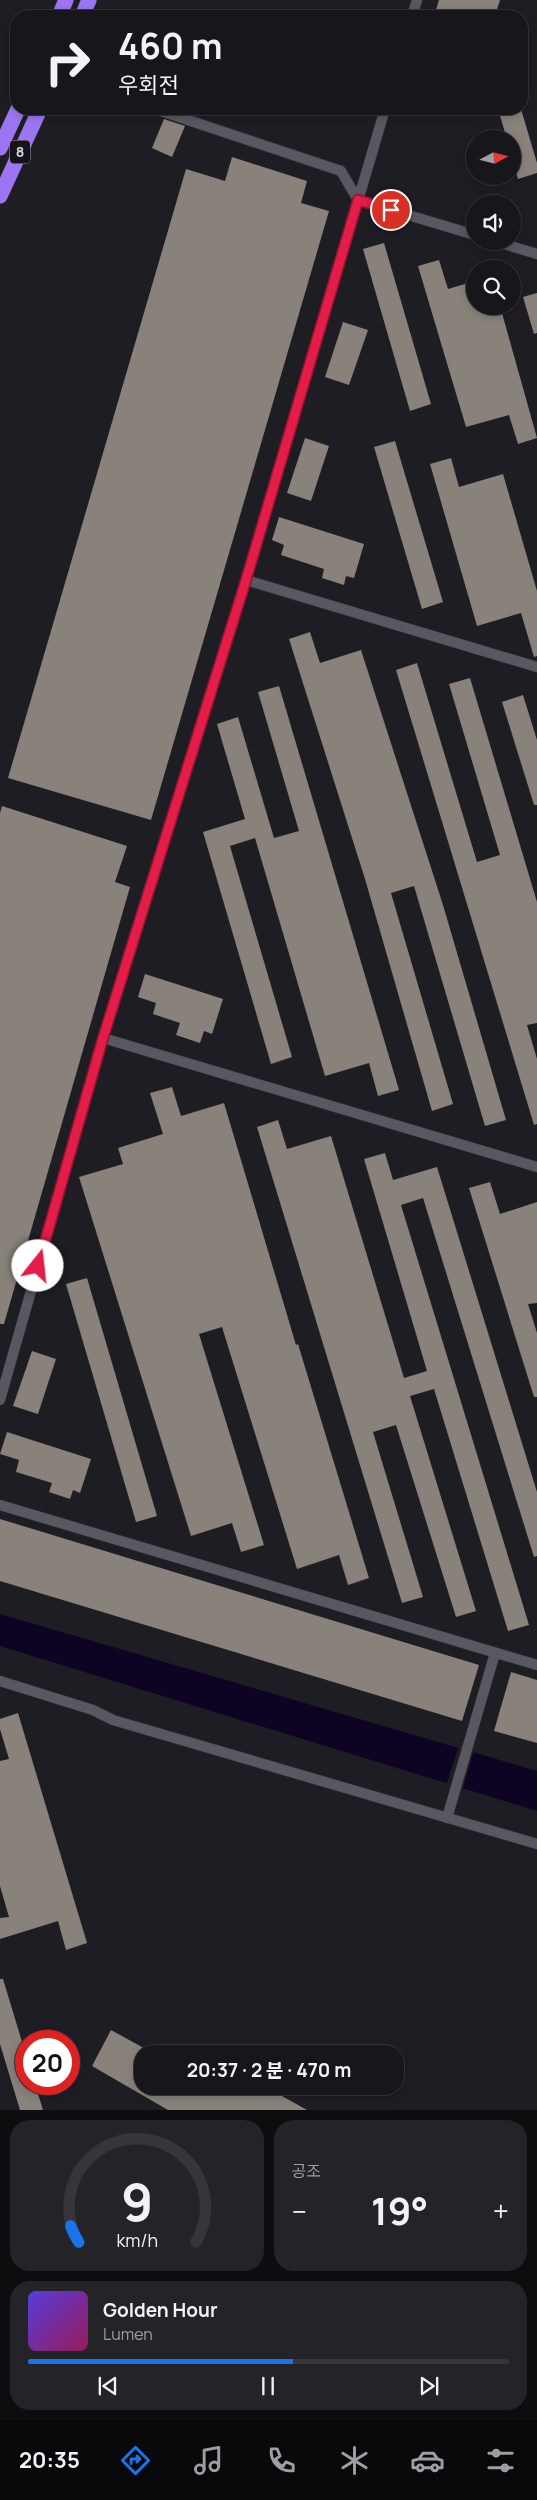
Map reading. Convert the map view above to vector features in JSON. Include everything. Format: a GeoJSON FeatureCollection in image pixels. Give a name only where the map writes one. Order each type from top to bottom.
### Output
{"type":"FeatureCollection","features":[{"type":"Feature","properties":{"kind":"highway","name":"8"},"geometry":{"type":"LineString","coordinates":[[0,148],[15,115]]}},
{"type":"Feature","properties":{"kind":"highway","name":"8"},"geometry":{"type":"LineString","coordinates":[[0,196],[37,115]]}},
{"type":"Feature","properties":{"kind":"lane"},"geometry":{"type":"LineString","coordinates":[[173,115],[341,171],[358,200],[466,232]]}},
{"type":"Feature","properties":{"kind":"lane"},"geometry":{"type":"LineString","coordinates":[[0,1400],[103,1038],[246,580],[383,115]]}},
{"type":"Feature","properties":{"kind":"lane"},"geometry":{"type":"LineString","coordinates":[[521,249],[537,254]]}},
{"type":"Feature","properties":{"kind":"lane"},"geometry":{"type":"LineString","coordinates":[[246,580],[537,667]]}},
{"type":"Feature","properties":{"kind":"lane"},"geometry":{"type":"LineString","coordinates":[[103,1038],[537,1167]]}},
{"type":"Feature","properties":{"kind":"lane"},"geometry":{"type":"LineString","coordinates":[[0,1505],[537,1665]]}},
{"type":"Feature","properties":{"kind":"lane"},"geometry":{"type":"LineString","coordinates":[[447,1818],[495,1652]]}},
{"type":"Feature","properties":{"kind":"lane"},"geometry":{"type":"LineString","coordinates":[[0,1681],[93,1710],[113,1720],[537,1844]]}},
{"type":"Feature","properties":{"kind":"shaded area"},"geometry":{"type":"Polygon","coordinates":[[[0,1614],[537,1771],[537,1811],[0,1646],[0,1614]]]}},
{"type":"Feature","properties":{"kind":"pier"},"geometry":{"type":"Polygon","coordinates":[[[459,1745],[474,1750],[462,1791],[446,1786],[459,1745]]]}},
{"type":"Feature","properties":{"kind":"building"},"geometry":{"type":"Polygon","coordinates":[[[439,0],[500,0],[497,10],[436,10],[439,0]]]}},
{"type":"Feature","properties":{"kind":"building"},"geometry":{"type":"Polygon","coordinates":[[[500,115],[523,115],[537,163],[537,173],[521,178],[521,130],[504,130],[500,115]]]}},
{"type":"Feature","properties":{"kind":"building"},"geometry":{"type":"Polygon","coordinates":[[[164,119],[185,126],[172,157],[152,148],[164,119]]]}},
{"type":"Feature","properties":{"kind":"building"},"geometry":{"type":"Polygon","coordinates":[[[232,157],[307,181],[301,203],[329,211],[151,820],[8,778],[186,169],[225,181],[232,157]]]}},
{"type":"Feature","properties":{"kind":"building"},"geometry":{"type":"Polygon","coordinates":[[[384,243],[431,404],[410,411],[363,249],[384,243]]]}},
{"type":"Feature","properties":{"kind":"building"},"geometry":{"type":"Polygon","coordinates":[[[439,260],[448,289],[466,284],[466,315],[503,315],[537,438],[518,444],[509,415],[466,427],[418,266],[439,260]]]}},
{"type":"Feature","properties":{"kind":"building"},"geometry":{"type":"Polygon","coordinates":[[[537,293],[537,333],[534,334],[523,297],[537,293]]]}},
{"type":"Feature","properties":{"kind":"building"},"geometry":{"type":"Polygon","coordinates":[[[343,322],[368,330],[349,385],[325,377],[343,322]]]}},
{"type":"Feature","properties":{"kind":"building"},"geometry":{"type":"Polygon","coordinates":[[[305,438],[329,446],[311,501],[287,493],[305,438]]]}},
{"type":"Feature","properties":{"kind":"building"},"geometry":{"type":"Polygon","coordinates":[[[395,441],[443,602],[422,609],[374,447],[395,441]]]}},
{"type":"Feature","properties":{"kind":"building"},"geometry":{"type":"Polygon","coordinates":[[[451,458],[459,487],[503,474],[537,591],[537,656],[534,657],[521,613],[477,626],[430,464],[451,458]]]}},
{"type":"Feature","properties":{"kind":"building"},"geometry":{"type":"Polygon","coordinates":[[[279,517],[364,544],[354,578],[346,576],[344,585],[322,578],[324,569],[281,555],[284,545],[272,540],[279,517]]]}},
{"type":"Feature","properties":{"kind":"building"},"geometry":{"type":"Polygon","coordinates":[[[310,632],[320,663],[361,650],[443,905],[506,1120],[485,1126],[414,886],[391,893],[453,1104],[432,1111],[365,879],[289,639],[310,632]]]}},
{"type":"Feature","properties":{"kind":"building"},"geometry":{"type":"Polygon","coordinates":[[[417,663],[477,862],[500,855],[449,684],[470,678],[537,902],[537,1023],[527,1025],[537,1059],[537,1124],[534,1125],[396,670],[417,663]]]}},
{"type":"Feature","properties":{"kind":"building"},"geometry":{"type":"Polygon","coordinates":[[[279,686],[399,1090],[378,1096],[369,1063],[325,1076],[255,838],[230,846],[292,1057],[271,1064],[203,832],[245,819],[217,724],[238,717],[274,838],[299,831],[258,692],[279,686]]]}},
{"type":"Feature","properties":{"kind":"building"},"geometry":{"type":"Polygon","coordinates":[[[523,695],[537,740],[537,805],[534,805],[502,702],[523,695]]]}},
{"type":"Feature","properties":{"kind":"building"},"geometry":{"type":"Polygon","coordinates":[[[2,806],[127,846],[115,882],[130,887],[4,1324],[0,1324],[0,813],[2,806]]]}},
{"type":"Feature","properties":{"kind":"building"},"geometry":{"type":"Polygon","coordinates":[[[145,974],[223,999],[212,1034],[204,1031],[200,1043],[176,1035],[180,1023],[153,1014],[156,1003],[138,997],[145,974]]]}},
{"type":"Feature","properties":{"kind":"building"},"geometry":{"type":"Polygon","coordinates":[[[172,1087],[181,1116],[224,1103],[296,1345],[298,1344],[369,1578],[348,1585],[339,1555],[297,1569],[222,1327],[199,1334],[264,1545],[241,1552],[232,1523],[191,1536],[79,1177],[123,1164],[118,1148],[163,1134],[150,1093],[172,1087]]]}},
{"type":"Feature","properties":{"kind":"building"},"geometry":{"type":"Polygon","coordinates":[[[278,1120],[287,1149],[331,1136],[404,1378],[427,1371],[364,1159],[385,1153],[393,1180],[437,1167],[537,1492],[537,1556],[534,1557],[423,1198],[401,1205],[529,1625],[508,1631],[434,1389],[410,1396],[476,1611],[456,1617],[396,1425],[373,1432],[423,1597],[402,1603],[257,1127],[278,1120]]]}},
{"type":"Feature","properties":{"kind":"building"},"geometry":{"type":"Polygon","coordinates":[[[490,1182],[500,1214],[537,1202],[537,1303],[528,1304],[537,1333],[537,1397],[534,1397],[469,1188],[490,1182]]]}},
{"type":"Feature","properties":{"kind":"building"},"geometry":{"type":"Polygon","coordinates":[[[87,1278],[157,1516],[136,1522],[66,1284],[87,1278]]]}},
{"type":"Feature","properties":{"kind":"building"},"geometry":{"type":"Polygon","coordinates":[[[32,1351],[56,1359],[38,1414],[13,1406],[32,1351]]]}},
{"type":"Feature","properties":{"kind":"building"},"geometry":{"type":"Polygon","coordinates":[[[7,1432],[91,1459],[80,1493],[73,1490],[70,1499],[49,1492],[52,1483],[16,1472],[19,1460],[0,1454],[7,1432]]]}},
{"type":"Feature","properties":{"kind":"building"},"geometry":{"type":"Polygon","coordinates":[[[0,1519],[479,1665],[462,1721],[0,1581],[0,1519]]]}},
{"type":"Feature","properties":{"kind":"building"},"geometry":{"type":"Polygon","coordinates":[[[511,1672],[537,1680],[537,1743],[494,1731],[511,1672]]]}},
{"type":"Feature","properties":{"kind":"building"},"geometry":{"type":"Polygon","coordinates":[[[18,1713],[87,1943],[66,1950],[58,1921],[0,1939],[0,1918],[9,1917],[0,1886],[0,1761],[9,1759],[0,1729],[0,1719],[18,1713]]]}},
{"type":"Feature","properties":{"kind":"building"},"geometry":{"type":"Polygon","coordinates":[[[0,1979],[3,1979],[18,2030],[15,2030],[15,2094],[0,2044],[0,1979]]]}},
{"type":"Feature","properties":{"kind":"building"},"geometry":{"type":"Polygon","coordinates":[[[111,2030],[138,2045],[134,2045],[134,2090],[92,2066],[111,2030]]]}},
{"type":"Feature","properties":{"kind":"building"},"geometry":{"type":"Polygon","coordinates":[[[15,2095],[38,2095],[43,2110],[20,2110],[15,2095]]]}},
{"type":"Feature","properties":{"kind":"building"},"geometry":{"type":"Polygon","coordinates":[[[142,2095],[280,2095],[307,2110],[168,2110],[142,2095]]]}},
{"type":"Feature","properties":{"kind":"route"},"geometry":{"type":"LineString","coordinates":[[38,1266],[103,1038],[246,580],[358,200],[391,210]]}}]}
